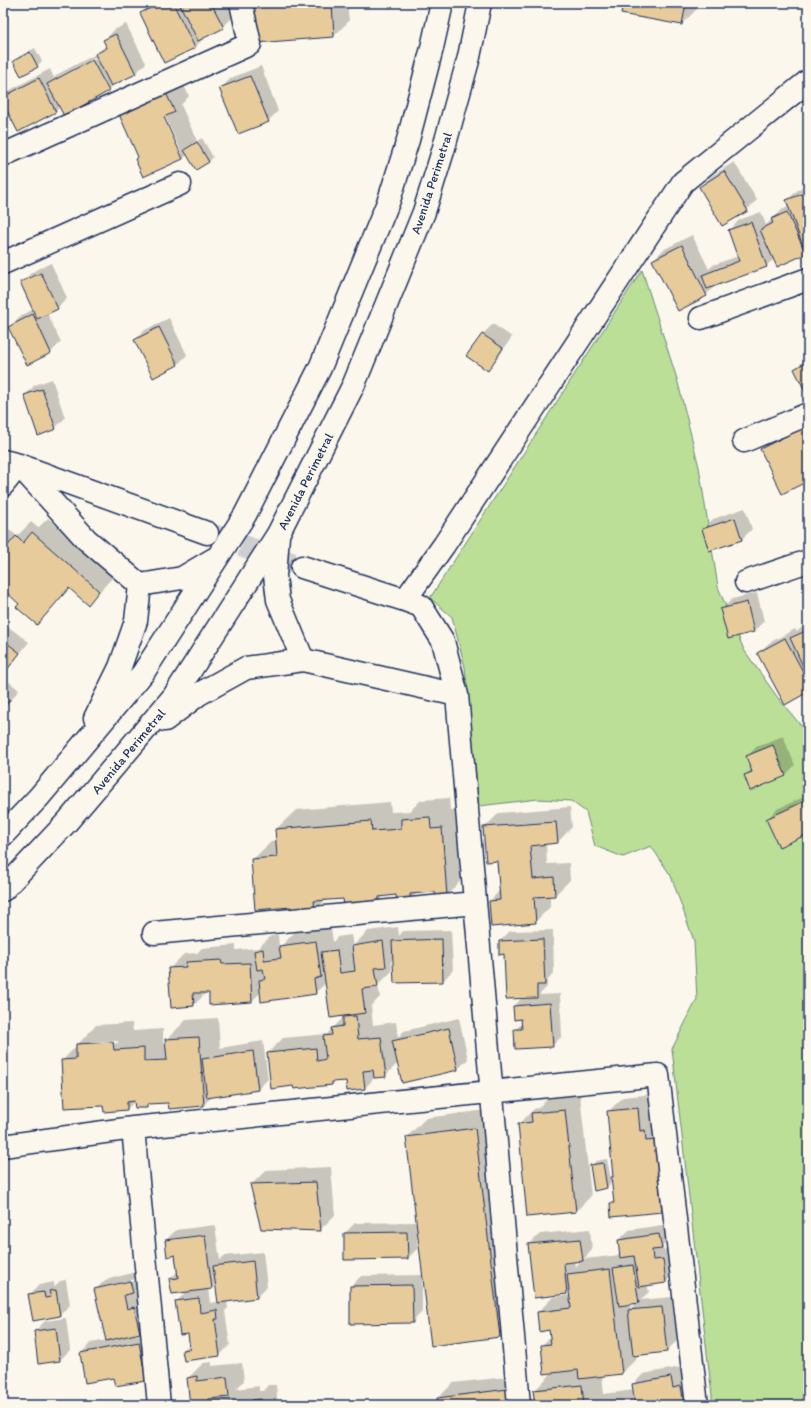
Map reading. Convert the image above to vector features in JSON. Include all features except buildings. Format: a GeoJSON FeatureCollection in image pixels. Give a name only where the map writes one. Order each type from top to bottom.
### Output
{"type":"FeatureCollection","features":[{"type":"Feature","properties":{"kind":"street"},"geometry":{"type":"LineString","coordinates":[[3,155],[250,44],[241,3]]}},
{"type":"Feature","properties":{"kind":"street"},"geometry":{"type":"LineString","coordinates":[[3,835],[39,797],[144,673],[245,515],[320,368],[386,207],[408,140],[442,3]]}},
{"type":"Feature","properties":{"kind":"street","name":"Avenida Perimetral"},"geometry":{"type":"LineString","coordinates":[[3,890],[67,822],[174,696],[278,534],[354,384],[424,212],[444,151],[480,3]]}},
{"type":"Feature","properties":{"kind":"street"},"geometry":{"type":"LineString","coordinates":[[405,600],[444,545],[684,182],[808,81]]}},
{"type":"Feature","properties":{"kind":"street"},"geometry":{"type":"LineString","coordinates":[[3,263],[180,184]]}},
{"type":"Feature","properties":{"kind":"street"},"geometry":{"type":"LineString","coordinates":[[701,318],[808,279]]}},
{"type":"Feature","properties":{"kind":"street"},"geometry":{"type":"LineString","coordinates":[[744,441],[808,414]]}},
{"type":"Feature","properties":{"kind":"street"},"geometry":{"type":"LineString","coordinates":[[11,463],[86,539],[140,585],[182,578],[218,557]]}},
{"type":"Feature","properties":{"kind":"street"},"geometry":{"type":"LineString","coordinates":[[3,485],[11,463]]}},
{"type":"Feature","properties":{"kind":"street"},"geometry":{"type":"LineString","coordinates":[[11,463],[207,533]]}},
{"type":"Feature","properties":{"kind":"street"},"geometry":{"type":"LineString","coordinates":[[278,534],[275,576],[278,600],[303,660]]}},
{"type":"Feature","properties":{"kind":"street"},"geometry":{"type":"LineString","coordinates":[[746,582],[808,561]]}},
{"type":"Feature","properties":{"kind":"street"},"geometry":{"type":"LineString","coordinates":[[302,567],[421,606],[443,641],[457,695],[519,1405]]}},
{"type":"Feature","properties":{"kind":"street"},"geometry":{"type":"LineString","coordinates":[[82,746],[122,661],[136,621],[140,585]]}},
{"type":"Feature","properties":{"kind":"street"},"geometry":{"type":"LineString","coordinates":[[128,750],[199,694],[246,668],[303,660],[457,695]]}},
{"type":"Feature","properties":{"kind":"street"},"geometry":{"type":"LineString","coordinates":[[154,933],[475,903]]}},
{"type":"Feature","properties":{"kind":"street"},"geometry":{"type":"LineString","coordinates":[[3,1146],[133,1128],[658,1075],[697,1405]]}},
{"type":"Feature","properties":{"kind":"street"},"geometry":{"type":"LineString","coordinates":[[133,1128],[158,1405]]}},
{"type":"Feature","properties":{"kind":"green space"},"geometry":{"type":"Polygon","coordinates":[[[642,270],[677,379],[699,467],[718,587],[744,650],[778,698],[808,734],[808,1405],[713,1405],[672,1049],[697,999],[694,941],[671,876],[651,846],[623,857],[595,846],[586,812],[571,801],[538,799],[479,806],[465,667],[452,617],[430,598],[642,270]]]}},
{"type":"Feature","properties":{"kind":"tunnel"},"geometry":{"type":"LineString","coordinates":[[210,534],[302,567]]}}]}
